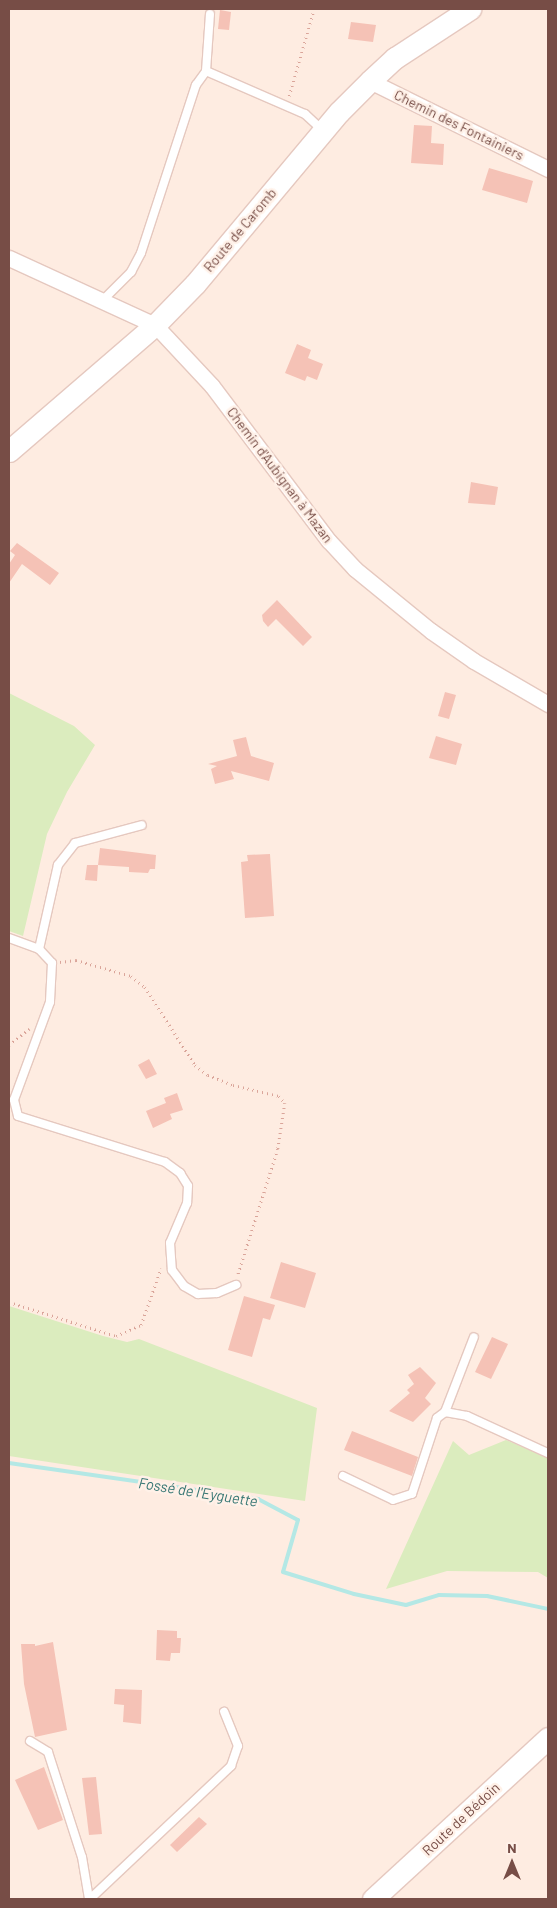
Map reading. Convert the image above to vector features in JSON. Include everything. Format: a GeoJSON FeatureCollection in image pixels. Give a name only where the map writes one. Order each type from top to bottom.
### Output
{"type":"FeatureCollection","features":[{"type":"Feature","properties":{"kind":"main road","name":"Route de Caromb"},"geometry":{"type":"LineString","coordinates":[[9,451],[155,325],[195,284],[323,131],[370,81],[395,58],[471,10]]}},
{"type":"Feature","properties":{"kind":"main road","name":"Route de Bédoin"},"geometry":{"type":"LineString","coordinates":[[374,1899],[548,1738]]}},
{"type":"Feature","properties":{"kind":"street","name":"Chemin des Fontainiers"},"geometry":{"type":"LineString","coordinates":[[370,81],[548,169]]}},
{"type":"Feature","properties":{"kind":"street","name":"Chemin d'Aubignan à Mazan"},"geometry":{"type":"LineString","coordinates":[[9,258],[155,325],[212,386],[329,541],[355,569],[424,626],[474,661],[548,704]]}},
{"type":"Feature","properties":{"kind":"lane"},"geometry":{"type":"LineString","coordinates":[[103,300],[131,272],[141,253],[196,85],[206,71],[210,14]]}},
{"type":"Feature","properties":{"kind":"lane"},"geometry":{"type":"LineString","coordinates":[[206,71],[305,114],[323,131]]}},
{"type":"Feature","properties":{"kind":"lane"},"geometry":{"type":"LineString","coordinates":[[38,949],[58,865],[75,843],[142,826]]}},
{"type":"Feature","properties":{"kind":"lane"},"geometry":{"type":"LineString","coordinates":[[9,938],[38,949],[52,963],[50,1002],[14,1100],[18,1116],[165,1162],[180,1172],[188,1186],[186,1202],[170,1243],[172,1270],[184,1286],[198,1294],[217,1293],[236,1285]]}},
{"type":"Feature","properties":{"kind":"lane"},"geometry":{"type":"LineString","coordinates":[[343,1476],[393,1500],[412,1494],[437,1418],[445,1412],[474,1337]]}},
{"type":"Feature","properties":{"kind":"lane"},"geometry":{"type":"LineString","coordinates":[[445,1412],[467,1416],[548,1453]]}},
{"type":"Feature","properties":{"kind":"lane"},"geometry":{"type":"LineString","coordinates":[[89,1899],[231,1766],[238,1746],[224,1712]]}},
{"type":"Feature","properties":{"kind":"lane"},"geometry":{"type":"LineString","coordinates":[[30,1741],[48,1752],[82,1857],[89,1899]]}},
{"type":"Feature","properties":{"kind":"path"},"geometry":{"type":"LineString","coordinates":[[285,105],[314,9]]}},
{"type":"Feature","properties":{"kind":"path"},"geometry":{"type":"LineString","coordinates":[[52,963],[76,960],[131,976],[145,987],[195,1065],[208,1074],[233,1085],[279,1096],[285,1103],[278,1149],[236,1285]]}},
{"type":"Feature","properties":{"kind":"path"},"geometry":{"type":"LineString","coordinates":[[9,1045],[44,1017]]}},
{"type":"Feature","properties":{"kind":"path"},"geometry":{"type":"LineString","coordinates":[[9,1302],[116,1336],[129,1333],[141,1325],[170,1243]]}},
{"type":"Feature","properties":{"kind":"green space"},"geometry":{"type":"Polygon","coordinates":[[[9,693],[74,726],[95,745],[67,792],[47,834],[23,936],[9,931],[9,693]]]}},
{"type":"Feature","properties":{"kind":"green space"},"geometry":{"type":"Polygon","coordinates":[[[9,1306],[103,1336],[127,1342],[139,1339],[317,1408],[305,1501],[9,1456],[9,1306]]]}},
{"type":"Feature","properties":{"kind":"green space"},"geometry":{"type":"Polygon","coordinates":[[[506,1440],[548,1458],[548,1578],[538,1572],[447,1571],[386,1589],[453,1441],[469,1455],[506,1440]]]}},
{"type":"Feature","properties":{"kind":"building"},"geometry":{"type":"Polygon","coordinates":[[[220,10],[231,12],[229,30],[218,29],[220,10]]]}},
{"type":"Feature","properties":{"kind":"building"},"geometry":{"type":"Polygon","coordinates":[[[351,22],[376,25],[373,42],[348,39],[351,22]]]}},
{"type":"Feature","properties":{"kind":"building"},"geometry":{"type":"Polygon","coordinates":[[[414,125],[432,126],[431,143],[444,144],[443,165],[411,163],[414,125]]]}},
{"type":"Feature","properties":{"kind":"building"},"geometry":{"type":"Polygon","coordinates":[[[489,168],[533,181],[527,203],[482,190],[489,168]]]}},
{"type":"Feature","properties":{"kind":"building"},"geometry":{"type":"Polygon","coordinates":[[[297,344],[311,350],[308,358],[323,364],[317,380],[307,376],[305,381],[285,373],[297,344]]]}},
{"type":"Feature","properties":{"kind":"building"},"geometry":{"type":"Polygon","coordinates":[[[471,482],[498,487],[495,505],[468,503],[471,482]]]}},
{"type":"Feature","properties":{"kind":"building"},"geometry":{"type":"Polygon","coordinates":[[[17,543],[59,573],[50,585],[22,564],[9,583],[9,564],[15,555],[10,551],[17,543]]]}},
{"type":"Feature","properties":{"kind":"building"},"geometry":{"type":"Polygon","coordinates":[[[277,600],[312,637],[303,646],[276,619],[268,627],[263,621],[262,615],[277,600]]]}},
{"type":"Feature","properties":{"kind":"building"},"geometry":{"type":"Polygon","coordinates":[[[445,692],[456,695],[449,719],[438,716],[445,692]]]}},
{"type":"Feature","properties":{"kind":"building"},"geometry":{"type":"Polygon","coordinates":[[[436,736],[462,744],[456,765],[429,758],[436,736]]]}},
{"type":"Feature","properties":{"kind":"building"},"geometry":{"type":"Polygon","coordinates":[[[246,737],[251,756],[274,763],[269,781],[231,771],[234,779],[215,784],[211,769],[217,766],[208,764],[237,756],[233,740],[246,737]]]}},
{"type":"Feature","properties":{"kind":"building"},"geometry":{"type":"Polygon","coordinates":[[[100,848],[156,855],[155,869],[150,869],[148,873],[129,872],[129,867],[98,865],[100,848]]]}},
{"type":"Feature","properties":{"kind":"building"},"geometry":{"type":"Polygon","coordinates":[[[270,854],[274,916],[245,918],[241,862],[248,861],[247,855],[270,854]]]}},
{"type":"Feature","properties":{"kind":"building"},"geometry":{"type":"Polygon","coordinates":[[[87,865],[98,865],[97,881],[85,880],[87,865]]]}},
{"type":"Feature","properties":{"kind":"building"},"geometry":{"type":"Polygon","coordinates":[[[149,1059],[157,1074],[146,1079],[138,1065],[149,1059]]]}},
{"type":"Feature","properties":{"kind":"building"},"geometry":{"type":"Polygon","coordinates":[[[177,1093],[183,1110],[170,1114],[172,1119],[153,1128],[146,1111],[166,1103],[164,1098],[177,1093]]]}},
{"type":"Feature","properties":{"kind":"building"},"geometry":{"type":"Polygon","coordinates":[[[281,1262],[316,1273],[305,1308],[270,1298],[281,1262]]]}},
{"type":"Feature","properties":{"kind":"building"},"geometry":{"type":"Polygon","coordinates":[[[244,1296],[275,1305],[270,1320],[263,1318],[252,1357],[228,1350],[244,1296]]]}},
{"type":"Feature","properties":{"kind":"building"},"geometry":{"type":"Polygon","coordinates":[[[492,1337],[508,1344],[491,1379],[475,1372],[492,1337]]]}},
{"type":"Feature","properties":{"kind":"building"},"geometry":{"type":"Polygon","coordinates":[[[420,1367],[436,1383],[425,1398],[431,1404],[413,1422],[389,1411],[410,1393],[407,1390],[414,1384],[408,1375],[420,1367]]]}},
{"type":"Feature","properties":{"kind":"building"},"geometry":{"type":"Polygon","coordinates":[[[352,1431],[418,1457],[412,1476],[344,1450],[352,1431]]]}},
{"type":"Feature","properties":{"kind":"building"},"geometry":{"type":"Polygon","coordinates":[[[157,1630],[177,1631],[177,1638],[181,1638],[180,1653],[171,1653],[170,1661],[156,1660],[157,1630]]]}},
{"type":"Feature","properties":{"kind":"building"},"geometry":{"type":"Polygon","coordinates":[[[53,1642],[67,1730],[35,1737],[24,1684],[21,1644],[35,1644],[35,1646],[53,1642]]]}},
{"type":"Feature","properties":{"kind":"building"},"geometry":{"type":"Polygon","coordinates":[[[115,1689],[142,1690],[141,1724],[123,1722],[124,1705],[114,1704],[115,1689]]]}},
{"type":"Feature","properties":{"kind":"building"},"geometry":{"type":"Polygon","coordinates":[[[44,1767],[63,1820],[38,1830],[15,1780],[44,1767]]]}},
{"type":"Feature","properties":{"kind":"building"},"geometry":{"type":"Polygon","coordinates":[[[96,1777],[102,1834],[89,1835],[82,1778],[96,1777]]]}},
{"type":"Feature","properties":{"kind":"building"},"geometry":{"type":"Polygon","coordinates":[[[199,1817],[207,1824],[177,1852],[170,1845],[199,1817]]]}},
{"type":"Feature","properties":{"kind":"waterway","name":"Fossé de l'Eyguette"},"geometry":{"type":"LineString","coordinates":[[9,1463],[258,1499],[298,1520],[283,1572],[354,1594],[406,1605],[439,1595],[487,1596],[548,1609]]}}]}
